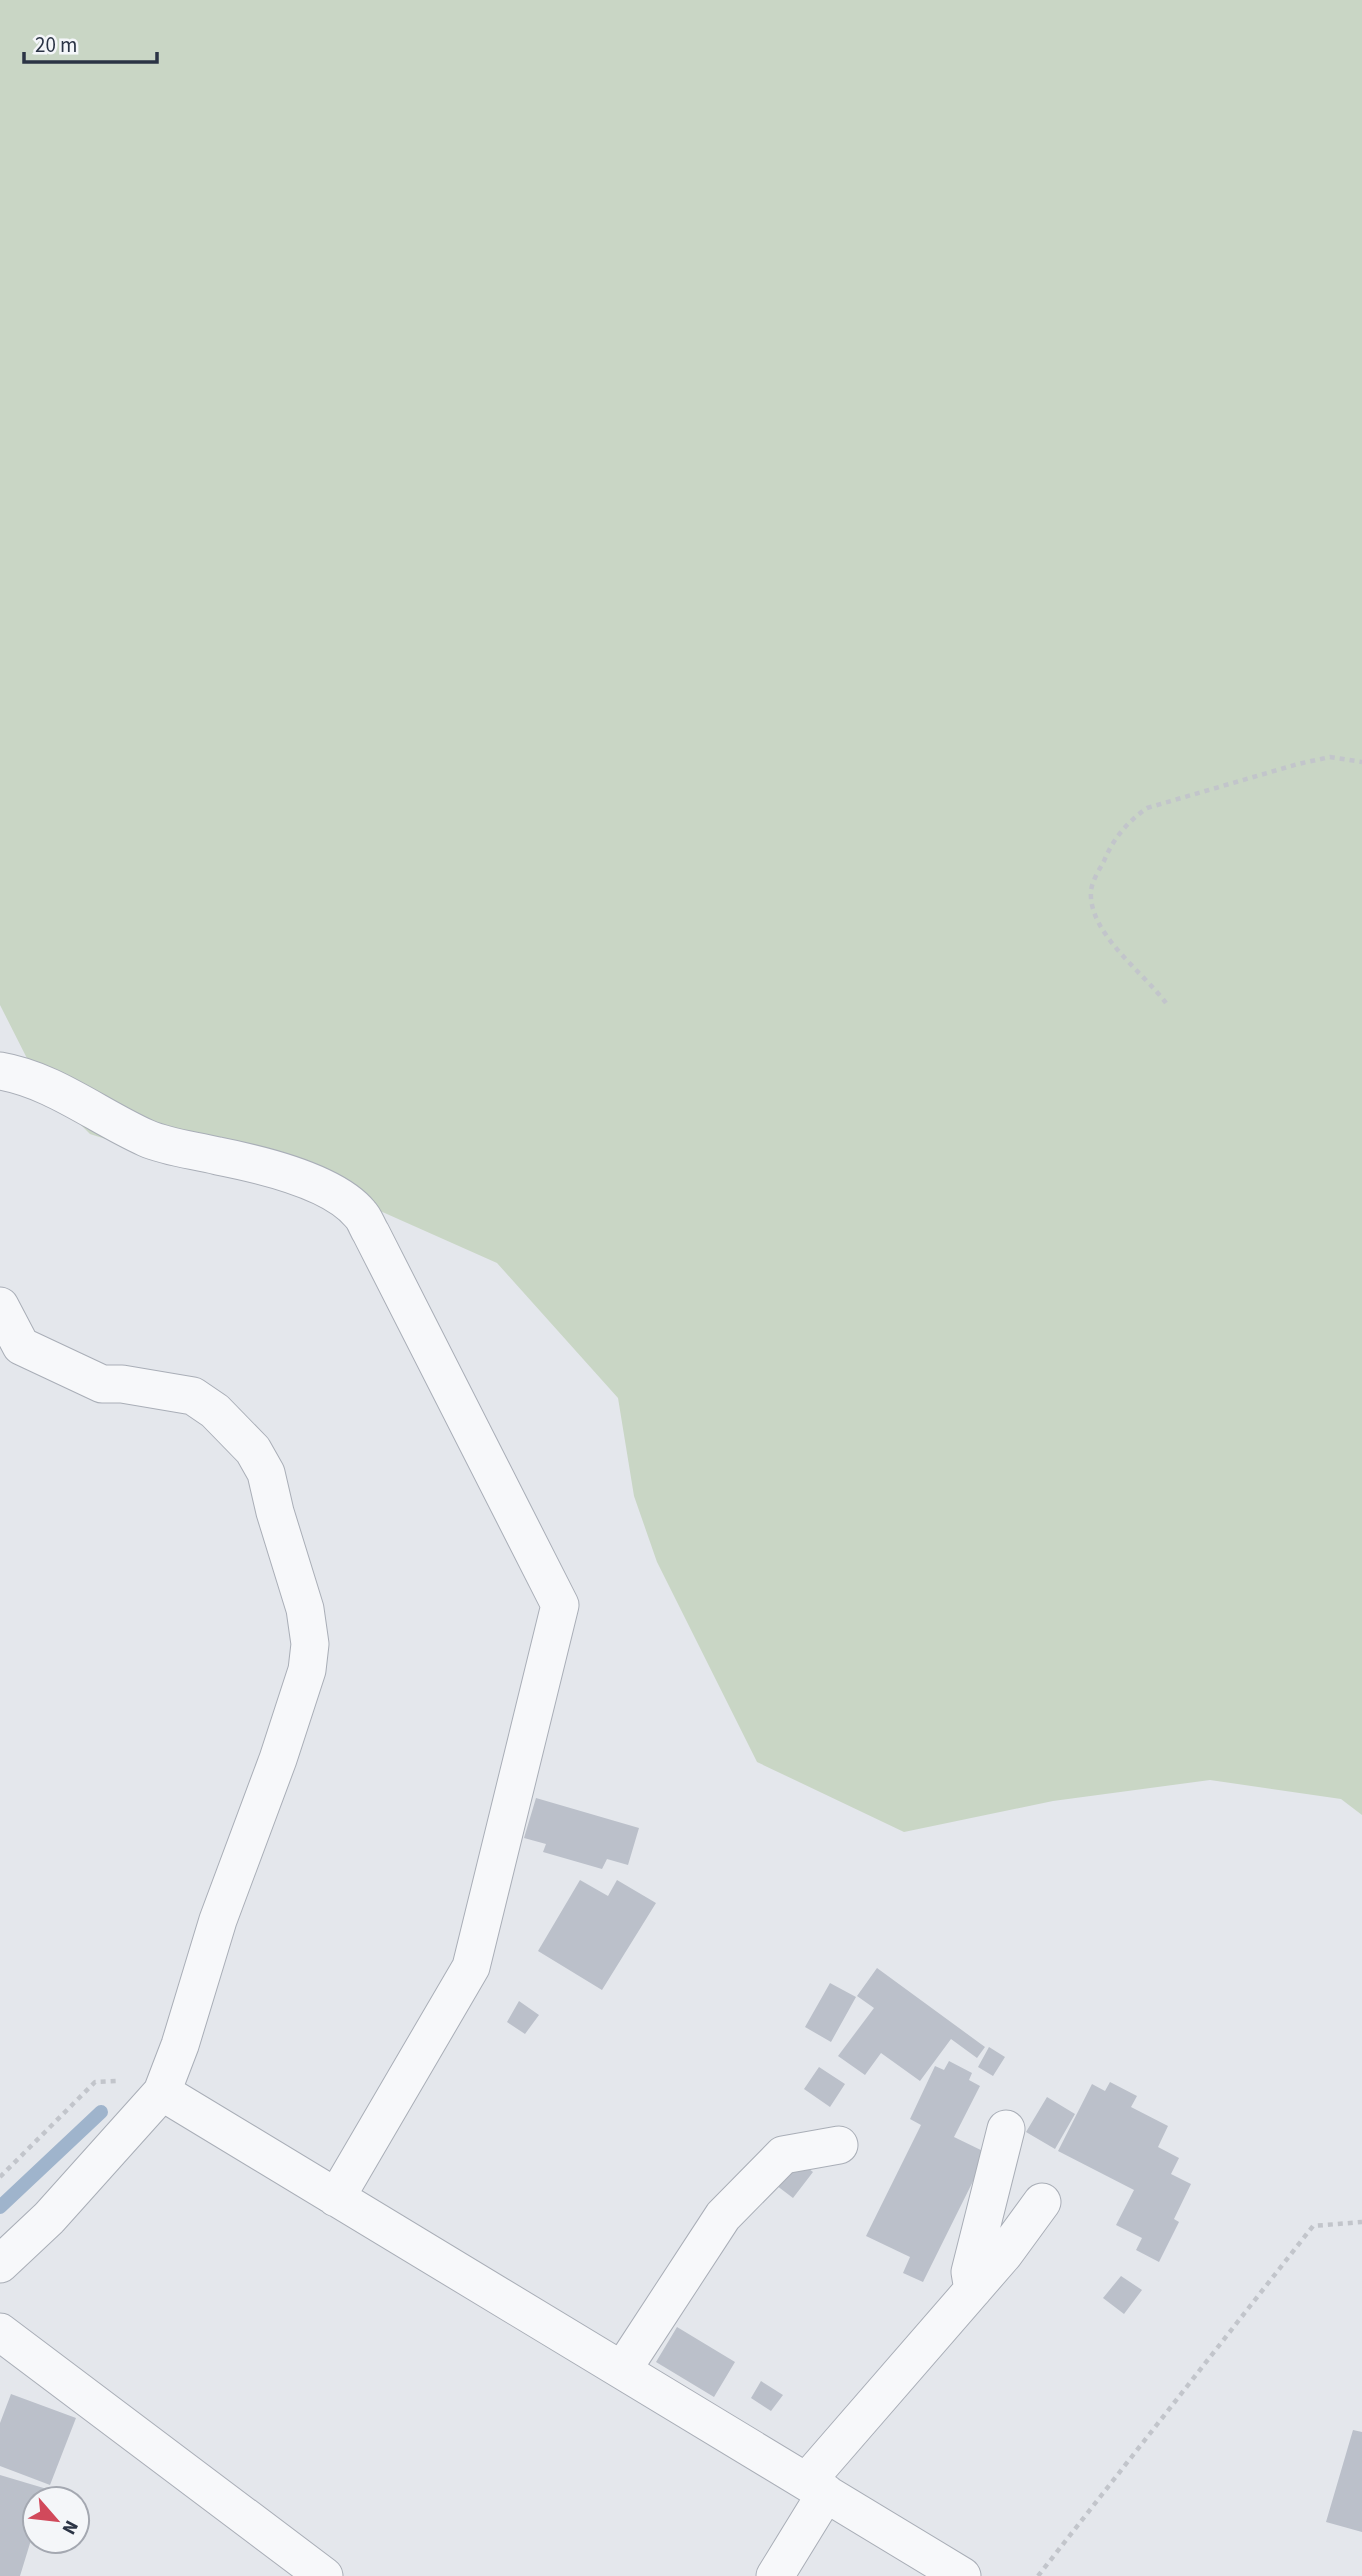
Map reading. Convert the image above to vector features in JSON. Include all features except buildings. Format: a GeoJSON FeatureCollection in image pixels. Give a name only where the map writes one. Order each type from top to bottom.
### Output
{"type":"FeatureCollection","features":[{"type":"Feature","properties":{"kind":"street"},"geometry":{"type":"LineString","coordinates":[[0,1071],[20,1074],[58,1091],[146,1138],[174,1148],[218,1155],[312,1181],[350,1204],[361,1215],[371,1233],[560,1605],[471,1967],[336,2197]]}},
{"type":"Feature","properties":{"kind":"street"},"geometry":{"type":"LineString","coordinates":[[0,1307],[21,1346],[102,1384],[130,1385],[193,1396],[215,1411],[253,1450],[266,1473],[305,1609],[310,1644],[307,1670],[278,1759],[218,1920],[180,2045],[162,2092],[49,2218],[0,2264]]}},
{"type":"Feature","properties":{"kind":"street"},"geometry":{"type":"LineString","coordinates":[[162,2092],[962,2576]]}},
{"type":"Feature","properties":{"kind":"street"},"geometry":{"type":"LineString","coordinates":[[973,2290],[970,2272],[1006,2129]]}},
{"type":"Feature","properties":{"kind":"street"},"geometry":{"type":"LineString","coordinates":[[623,2369],[723,2216],[783,2155],[839,2145]]}},
{"type":"Feature","properties":{"kind":"street"},"geometry":{"type":"LineString","coordinates":[[775,2576],[817,2487],[1004,2254],[1042,2202]]}},
{"type":"Feature","properties":{"kind":"street"},"geometry":{"type":"LineString","coordinates":[[0,2332],[324,2576]]}},
{"type":"Feature","properties":{"kind":"path"},"geometry":{"type":"LineString","coordinates":[[1167,1003],[1104,932],[1093,912],[1091,888],[1112,843],[1134,817],[1147,808],[1330,757],[1362,762]]}},
{"type":"Feature","properties":{"kind":"path"},"geometry":{"type":"LineString","coordinates":[[0,2177],[95,2082],[123,2081],[162,2092]]}},
{"type":"Feature","properties":{"kind":"path"},"geometry":{"type":"LineString","coordinates":[[1038,2576],[1313,2225],[1362,2222]]}},
{"type":"Feature","properties":{"kind":"green space"},"geometry":{"type":"Polygon","coordinates":[[[0,0],[1362,0],[1362,1815],[1341,1799],[1210,1780],[1053,1801],[904,1832],[757,1762],[657,1562],[634,1496],[618,1398],[497,1263],[333,1190],[222,1176],[90,1134],[40,1084],[0,1005],[0,0]]]}},
{"type":"Feature","properties":{"kind":"waterway"},"geometry":{"type":"LineString","coordinates":[[0,2207],[101,2112]]}}]}
